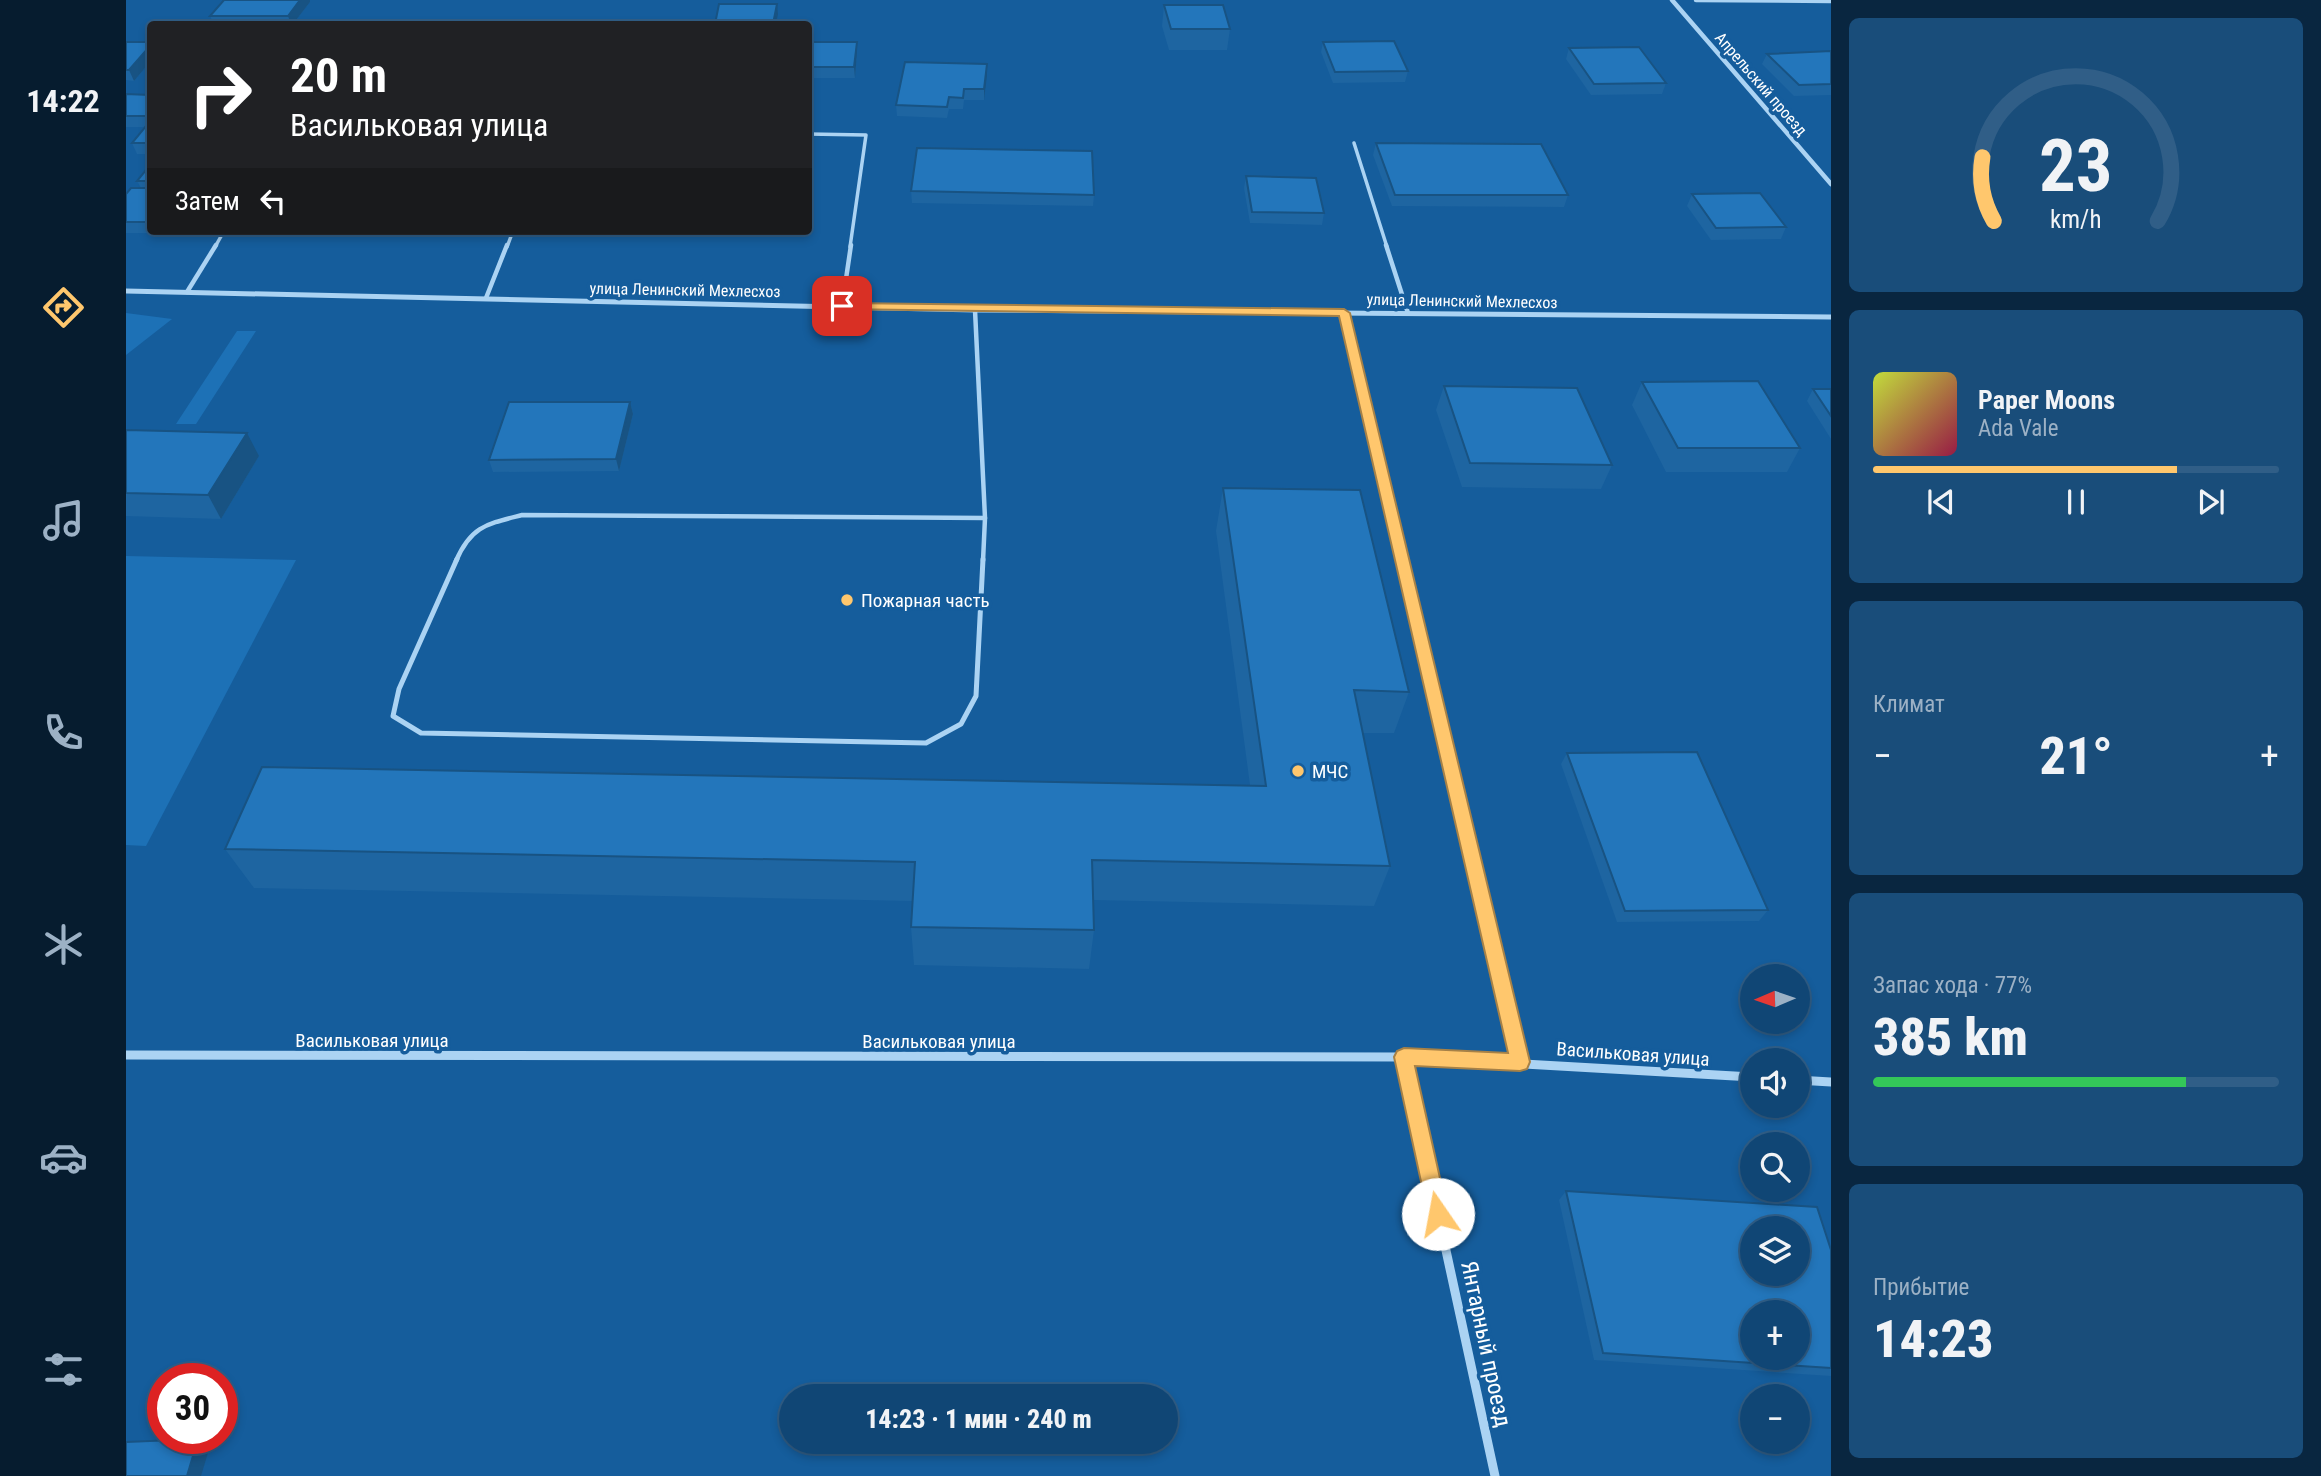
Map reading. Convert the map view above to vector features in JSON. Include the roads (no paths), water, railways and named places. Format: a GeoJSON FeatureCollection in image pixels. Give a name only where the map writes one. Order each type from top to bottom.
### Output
{"type":"FeatureCollection","features":[{"type":"Feature","properties":{"kind":"street","name":"Апрельский проезд"},"geometry":{"type":"LineString","coordinates":[[1672,0],[1831,184]]}},
{"type":"Feature","properties":{"kind":"street"},"geometry":{"type":"LineString","coordinates":[[1696,0],[1831,1]]}},
{"type":"Feature","properties":{"kind":"street","name":"улица Ленинский Мехлесхоз"},"geometry":{"type":"LineString","coordinates":[[126,291],[975,310],[1831,317]]}},
{"type":"Feature","properties":{"kind":"street"},"geometry":{"type":"LineString","coordinates":[[1344,313],[1520,1062]]}},
{"type":"Feature","properties":{"kind":"street","name":"Васильковая улица"},"geometry":{"type":"LineString","coordinates":[[126,1055],[1404,1057],[1740,1076]]}},
{"type":"Feature","properties":{"kind":"street","name":"Янтарный проезд"},"geometry":{"type":"LineString","coordinates":[[1404,1057],[1495,1476]]}},
{"type":"Feature","properties":{"kind":"street"},"geometry":{"type":"LineString","coordinates":[[1810,1081],[1831,1082]]}},
{"type":"Feature","properties":{"kind":"lane"},"geometry":{"type":"LineString","coordinates":[[812,134],[866,135],[842,306]]}},
{"type":"Feature","properties":{"kind":"lane"},"geometry":{"type":"LineString","coordinates":[[1354,143],[1408,313]]}},
{"type":"Feature","properties":{"kind":"lane"},"geometry":{"type":"LineString","coordinates":[[187,292],[222,235]]}},
{"type":"Feature","properties":{"kind":"lane"},"geometry":{"type":"LineString","coordinates":[[486,298],[511,235]]}},
{"type":"Feature","properties":{"kind":"lane"},"geometry":{"type":"LineString","coordinates":[[975,310],[985,518],[976,696],[961,724],[926,743],[421,733],[393,716],[399,689],[466,540],[484,525],[522,515],[985,518]]}},
{"type":"Feature","properties":{"kind":"place","name":"Пожарная часть"},"geometry":{"type":"Point","coordinates":[847,600]}},
{"type":"Feature","properties":{"kind":"place","name":"МЧС"},"geometry":{"type":"Point","coordinates":[1298,771]}}]}
